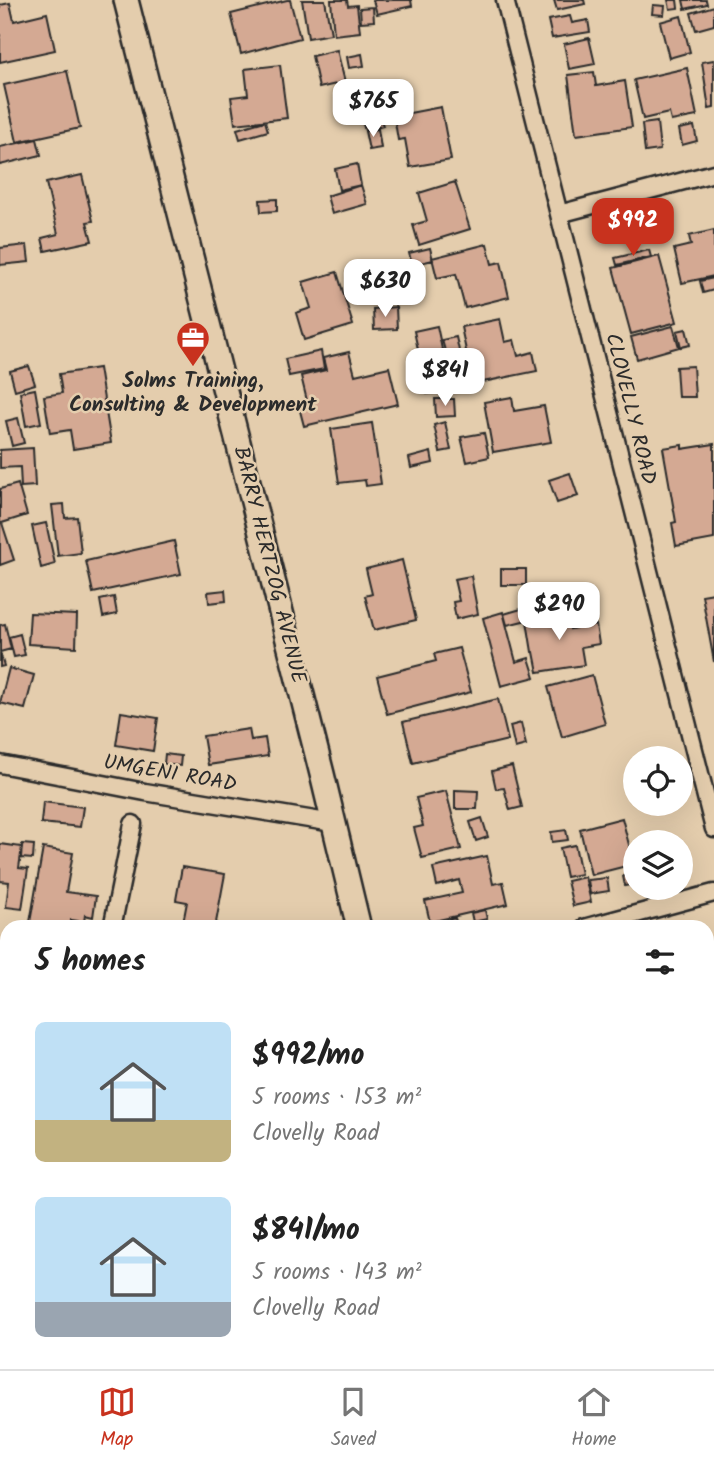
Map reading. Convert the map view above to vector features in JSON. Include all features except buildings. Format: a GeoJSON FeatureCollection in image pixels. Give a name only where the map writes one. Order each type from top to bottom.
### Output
{"type":"FeatureCollection","features":[{"type":"Feature","properties":{"kind":"main road","name":"BARRY HERTZOG AVENUE"},"geometry":{"type":"LineString","coordinates":[[126,0],[357,920]]}},
{"type":"Feature","properties":{"kind":"street","name":"CLOVELLY ROAD"},"geometry":{"type":"LineString","coordinates":[[505,0],[714,829]]}},
{"type":"Feature","properties":{"kind":"street"},"geometry":{"type":"LineString","coordinates":[[559,214],[714,173]]}},
{"type":"Feature","properties":{"kind":"street","name":"UMGENI ROAD"},"geometry":{"type":"LineString","coordinates":[[0,764],[145,792],[333,823]]}},
{"type":"Feature","properties":{"kind":"street"},"geometry":{"type":"LineString","coordinates":[[114,920],[133,824]]}},
{"type":"Feature","properties":{"kind":"street"},"geometry":{"type":"LineString","coordinates":[[615,920],[714,894]]}},
{"type":"Feature","properties":{"kind":"place","name":"Solms Training, Consulting & Development"},"geometry":{"type":"Point","coordinates":[193,368]}}]}
